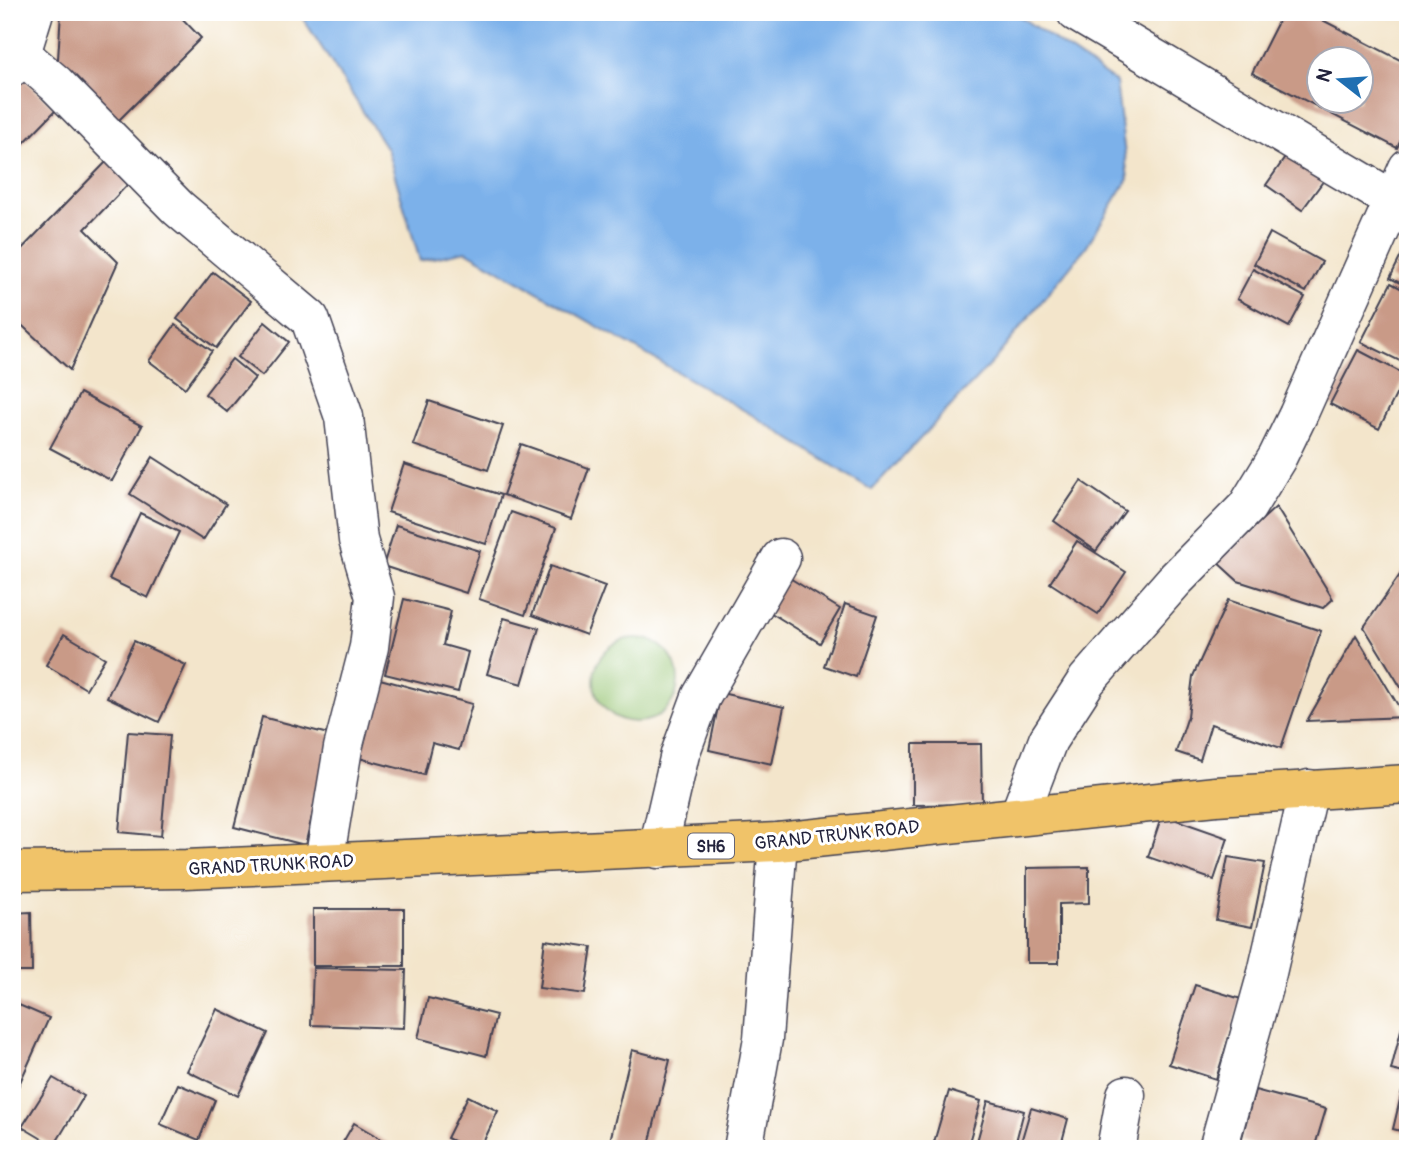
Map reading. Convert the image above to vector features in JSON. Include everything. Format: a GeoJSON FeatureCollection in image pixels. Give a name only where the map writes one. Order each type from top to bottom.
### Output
{"type":"FeatureCollection","features":[{"type":"Feature","properties":{"kind":"main road","name":"GRAND TRUNK ROAD"},"geometry":{"type":"LineString","coordinates":[[12,871],[186,869],[778,842],[1216,796],[1408,783]]}},
{"type":"Feature","properties":{"kind":"street"},"geometry":{"type":"LineString","coordinates":[[34,12],[17,60],[56,84],[178,208],[310,319],[344,417],[358,540],[375,597],[369,647],[343,748],[324,862]]}},
{"type":"Feature","properties":{"kind":"street"},"geometry":{"type":"LineString","coordinates":[[1019,816],[1048,740],[1087,680],[1174,580],[1247,507],[1277,458],[1403,193],[1082,14]]}},
{"type":"Feature","properties":{"kind":"street"},"geometry":{"type":"LineString","coordinates":[[658,849],[680,754],[701,697],[781,558]]}},
{"type":"Feature","properties":{"kind":"street"},"geometry":{"type":"LineString","coordinates":[[1218,1149],[1267,973],[1309,789]]}},
{"type":"Feature","properties":{"kind":"street"},"geometry":{"type":"LineString","coordinates":[[743,1149],[763,1039],[778,842]]}},
{"type":"Feature","properties":{"kind":"street"},"geometry":{"type":"LineString","coordinates":[[1116,1149],[1126,1096]]}},
{"type":"Feature","properties":{"kind":"green space"},"geometry":{"type":"Polygon","coordinates":[[[636,638],[652,641],[666,650],[675,664],[678,680],[675,696],[666,710],[652,719],[636,722],[620,719],[606,710],[597,696],[594,680],[597,664],[606,650],[620,641],[636,638]]]}},
{"type":"Feature","properties":{"kind":"water"},"geometry":{"type":"Polygon","coordinates":[[[299,12],[1013,12],[1116,82],[1128,179],[1086,247],[995,359],[872,490],[752,415],[466,251],[420,261],[387,149],[299,12]]]}},
{"type":"Feature","properties":{"kind":"building"},"geometry":{"type":"Polygon","coordinates":[[[61,12],[176,12],[201,38],[112,127],[57,75],[61,12]]]}},
{"type":"Feature","properties":{"kind":"building"},"geometry":{"type":"Polygon","coordinates":[[[1283,12],[1307,12],[1373,46],[1304,46],[1304,100],[1252,73],[1283,12]]]}},
{"type":"Feature","properties":{"kind":"building"},"geometry":{"type":"Polygon","coordinates":[[[1374,46],[1408,64],[1408,126],[1397,148],[1335,116],[1374,116],[1374,46]]]}},
{"type":"Feature","properties":{"kind":"building"},"geometry":{"type":"Polygon","coordinates":[[[21,76],[56,110],[12,155],[12,85],[21,76]]]}},
{"type":"Feature","properties":{"kind":"building"},"geometry":{"type":"Polygon","coordinates":[[[1287,155],[1324,180],[1302,210],[1266,185],[1287,155]]]}},
{"type":"Feature","properties":{"kind":"building"},"geometry":{"type":"Polygon","coordinates":[[[109,159],[131,181],[85,229],[118,262],[70,370],[12,316],[12,259],[109,159]]]}},
{"type":"Feature","properties":{"kind":"building"},"geometry":{"type":"Polygon","coordinates":[[[1270,233],[1322,262],[1306,292],[1254,264],[1270,233]]]}},
{"type":"Feature","properties":{"kind":"building"},"geometry":{"type":"Polygon","coordinates":[[[1408,242],[1408,287],[1390,278],[1408,242]]]}},
{"type":"Feature","properties":{"kind":"building"},"geometry":{"type":"Polygon","coordinates":[[[1253,269],[1305,297],[1289,327],[1237,299],[1253,269]]]}},
{"type":"Feature","properties":{"kind":"building"},"geometry":{"type":"Polygon","coordinates":[[[213,272],[251,301],[216,348],[177,319],[213,272]]]}},
{"type":"Feature","properties":{"kind":"building"},"geometry":{"type":"Polygon","coordinates":[[[1391,283],[1408,292],[1408,365],[1361,342],[1391,283]]]}},
{"type":"Feature","properties":{"kind":"building"},"geometry":{"type":"Polygon","coordinates":[[[265,322],[289,342],[262,376],[238,357],[265,322]]]}},
{"type":"Feature","properties":{"kind":"building"},"geometry":{"type":"Polygon","coordinates":[[[175,325],[212,351],[185,388],[149,361],[175,325]]]}},
{"type":"Feature","properties":{"kind":"building"},"geometry":{"type":"Polygon","coordinates":[[[1358,350],[1406,375],[1379,429],[1330,404],[1358,350]]]}},
{"type":"Feature","properties":{"kind":"building"},"geometry":{"type":"Polygon","coordinates":[[[232,359],[255,378],[227,412],[205,394],[232,359]]]}},
{"type":"Feature","properties":{"kind":"building"},"geometry":{"type":"Polygon","coordinates":[[[80,393],[142,426],[112,481],[50,448],[80,393]]]}},
{"type":"Feature","properties":{"kind":"building"},"geometry":{"type":"Polygon","coordinates":[[[429,401],[503,426],[488,470],[413,445],[429,401]]]}},
{"type":"Feature","properties":{"kind":"building"},"geometry":{"type":"Polygon","coordinates":[[[521,444],[589,468],[571,519],[503,495],[521,444]]]}},
{"type":"Feature","properties":{"kind":"building"},"geometry":{"type":"Polygon","coordinates":[[[153,457],[226,504],[203,540],[130,494],[153,457]]]}},
{"type":"Feature","properties":{"kind":"building"},"geometry":{"type":"Polygon","coordinates":[[[404,464],[501,495],[486,544],[388,512],[404,464]]]}},
{"type":"Feature","properties":{"kind":"building"},"geometry":{"type":"Polygon","coordinates":[[[1081,481],[1125,511],[1096,551],[1054,521],[1081,481]]]}},
{"type":"Feature","properties":{"kind":"building"},"geometry":{"type":"Polygon","coordinates":[[[1276,507],[1333,599],[1323,608],[1238,581],[1216,561],[1276,507]]]}},
{"type":"Feature","properties":{"kind":"building"},"geometry":{"type":"Polygon","coordinates":[[[511,512],[556,528],[525,615],[479,599],[511,512]]]}},
{"type":"Feature","properties":{"kind":"building"},"geometry":{"type":"Polygon","coordinates":[[[140,513],[179,532],[148,598],[109,579],[140,513]]]}},
{"type":"Feature","properties":{"kind":"building"},"geometry":{"type":"Polygon","coordinates":[[[396,525],[480,551],[466,593],[383,566],[396,525]]]}},
{"type":"Feature","properties":{"kind":"building"},"geometry":{"type":"Polygon","coordinates":[[[1077,541],[1126,572],[1098,614],[1050,583],[1077,541]]]}},
{"type":"Feature","properties":{"kind":"building"},"geometry":{"type":"Polygon","coordinates":[[[550,566],[605,586],[586,635],[532,615],[550,566]]]}},
{"type":"Feature","properties":{"kind":"building"},"geometry":{"type":"Polygon","coordinates":[[[1406,566],[1408,567],[1408,699],[1364,627],[1406,566]]]}},
{"type":"Feature","properties":{"kind":"building"},"geometry":{"type":"Polygon","coordinates":[[[788,577],[840,609],[820,643],[768,611],[788,577]]]}},
{"type":"Feature","properties":{"kind":"building"},"geometry":{"type":"Polygon","coordinates":[[[404,599],[451,611],[443,645],[468,652],[458,692],[385,674],[404,599]]]}},
{"type":"Feature","properties":{"kind":"building"},"geometry":{"type":"Polygon","coordinates":[[[1228,600],[1321,631],[1281,748],[1211,724],[1200,760],[1176,752],[1188,716],[1193,676],[1228,600]]]}},
{"type":"Feature","properties":{"kind":"building"},"geometry":{"type":"Polygon","coordinates":[[[845,604],[877,615],[856,677],[824,666],[845,604]]]}},
{"type":"Feature","properties":{"kind":"building"},"geometry":{"type":"Polygon","coordinates":[[[504,618],[539,628],[522,684],[487,674],[504,618]]]}},
{"type":"Feature","properties":{"kind":"building"},"geometry":{"type":"Polygon","coordinates":[[[64,634],[105,658],[86,689],[46,665],[64,634]]]}},
{"type":"Feature","properties":{"kind":"building"},"geometry":{"type":"Polygon","coordinates":[[[1356,635],[1405,717],[1307,721],[1356,635]]]}},
{"type":"Feature","properties":{"kind":"building"},"geometry":{"type":"Polygon","coordinates":[[[134,641],[186,665],[159,722],[107,697],[134,641]]]}},
{"type":"Feature","properties":{"kind":"building"},"geometry":{"type":"Polygon","coordinates":[[[380,679],[472,704],[459,750],[432,743],[424,775],[359,758],[380,679]]]}},
{"type":"Feature","properties":{"kind":"building"},"geometry":{"type":"Polygon","coordinates":[[[721,693],[784,707],[772,764],[709,750],[721,693]]]}},
{"type":"Feature","properties":{"kind":"building"},"geometry":{"type":"Polygon","coordinates":[[[262,717],[332,735],[305,845],[234,827],[262,717]]]}},
{"type":"Feature","properties":{"kind":"building"},"geometry":{"type":"Polygon","coordinates":[[[128,732],[170,735],[161,836],[119,832],[128,732]]]}},
{"type":"Feature","properties":{"kind":"building"},"geometry":{"type":"Polygon","coordinates":[[[913,744],[981,744],[982,804],[913,805],[913,744]]]}},
{"type":"Feature","properties":{"kind":"building"},"geometry":{"type":"Polygon","coordinates":[[[1162,815],[1228,838],[1214,880],[1148,857],[1162,815]]]}},
{"type":"Feature","properties":{"kind":"building"},"geometry":{"type":"Polygon","coordinates":[[[1228,857],[1265,863],[1252,927],[1216,920],[1228,857]]]}},
{"type":"Feature","properties":{"kind":"building"},"geometry":{"type":"Polygon","coordinates":[[[1089,867],[1089,903],[1059,904],[1059,963],[1027,963],[1027,868],[1089,867]]]}},
{"type":"Feature","properties":{"kind":"building"},"geometry":{"type":"Polygon","coordinates":[[[313,909],[404,909],[404,966],[313,966],[313,909]]]}},
{"type":"Feature","properties":{"kind":"building"},"geometry":{"type":"Polygon","coordinates":[[[31,912],[32,972],[12,972],[12,913],[31,912]]]}},
{"type":"Feature","properties":{"kind":"building"},"geometry":{"type":"Polygon","coordinates":[[[545,940],[592,947],[585,994],[539,988],[545,940]]]}},
{"type":"Feature","properties":{"kind":"building"},"geometry":{"type":"Polygon","coordinates":[[[313,968],[406,970],[404,1028],[311,1025],[313,968]]]}},
{"type":"Feature","properties":{"kind":"building"},"geometry":{"type":"Polygon","coordinates":[[[1195,985],[1241,999],[1216,1079],[1169,1064],[1195,985]]]}},
{"type":"Feature","properties":{"kind":"building"},"geometry":{"type":"Polygon","coordinates":[[[428,998],[496,1015],[486,1056],[418,1038],[428,998]]]}},
{"type":"Feature","properties":{"kind":"building"},"geometry":{"type":"Polygon","coordinates":[[[12,1002],[49,1018],[12,1100],[12,1002]]]}},
{"type":"Feature","properties":{"kind":"building"},"geometry":{"type":"Polygon","coordinates":[[[1408,1006],[1408,1074],[1391,1070],[1408,1006]]]}},
{"type":"Feature","properties":{"kind":"building"},"geometry":{"type":"Polygon","coordinates":[[[217,1009],[268,1033],[238,1096],[187,1071],[217,1009]]]}},
{"type":"Feature","properties":{"kind":"building"},"geometry":{"type":"Polygon","coordinates":[[[632,1050],[670,1060],[648,1149],[625,1149],[609,1145],[632,1050]]]}},
{"type":"Feature","properties":{"kind":"building"},"geometry":{"type":"Polygon","coordinates":[[[53,1078],[84,1096],[54,1146],[22,1127],[53,1078]]]}},
{"type":"Feature","properties":{"kind":"building"},"geometry":{"type":"Polygon","coordinates":[[[178,1084],[215,1100],[199,1140],[160,1124],[178,1084]]]}},
{"type":"Feature","properties":{"kind":"building"},"geometry":{"type":"Polygon","coordinates":[[[1403,1087],[1408,1088],[1408,1133],[1393,1129],[1403,1087]]]}},
{"type":"Feature","properties":{"kind":"building"},"geometry":{"type":"Polygon","coordinates":[[[1255,1090],[1326,1109],[1314,1149],[1269,1149],[1241,1141],[1255,1090]]]}},
{"type":"Feature","properties":{"kind":"building"},"geometry":{"type":"Polygon","coordinates":[[[949,1091],[981,1101],[967,1149],[932,1149],[949,1091]]]}},
{"type":"Feature","properties":{"kind":"building"},"geometry":{"type":"Polygon","coordinates":[[[468,1096],[498,1111],[480,1149],[469,1149],[447,1138],[468,1096]]]}},
{"type":"Feature","properties":{"kind":"building"},"geometry":{"type":"Polygon","coordinates":[[[988,1101],[1024,1111],[1014,1149],[975,1149],[988,1101]]]}},
{"type":"Feature","properties":{"kind":"building"},"geometry":{"type":"Polygon","coordinates":[[[1031,1108],[1068,1119],[1060,1149],[1019,1149],[1031,1108]]]}},
{"type":"Feature","properties":{"kind":"building"},"geometry":{"type":"Polygon","coordinates":[[[354,1123],[398,1149],[339,1149],[354,1123]]]}}]}
